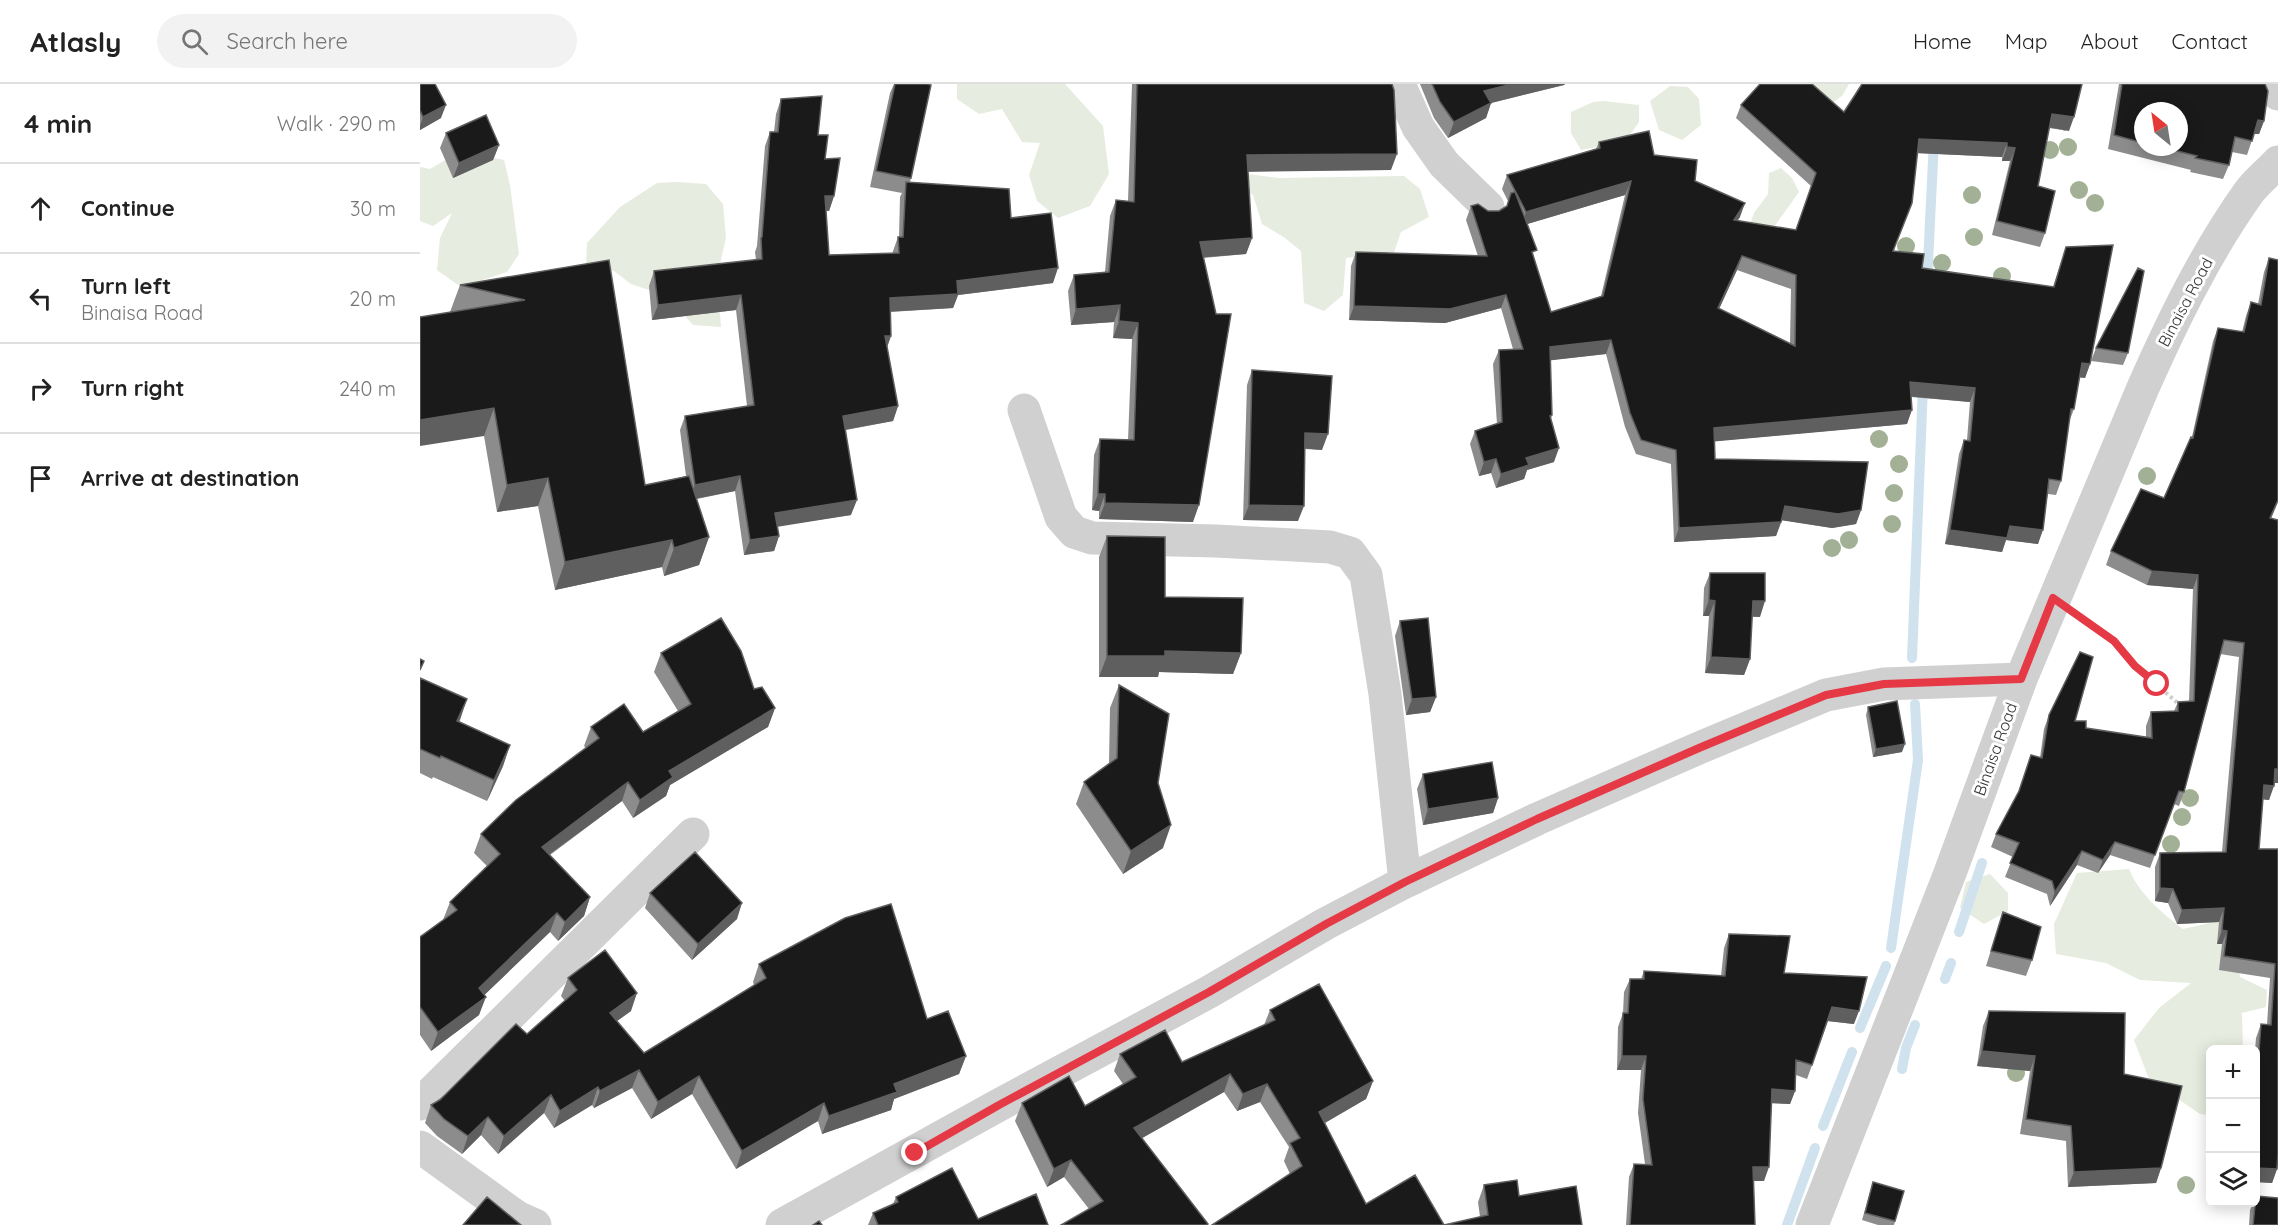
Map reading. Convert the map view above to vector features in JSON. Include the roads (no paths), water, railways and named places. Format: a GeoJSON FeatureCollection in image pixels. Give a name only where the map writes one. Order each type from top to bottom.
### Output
{"type":"FeatureCollection","features":[{"type":"Feature","properties":{"kind":"street"},"geometry":{"type":"LineString","coordinates":[[1399,84],[1418,127],[1444,164],[1488,207]]}},
{"type":"Feature","properties":{"kind":"street"},"geometry":{"type":"LineString","coordinates":[[2277,84],[2278,94]]}},
{"type":"Feature","properties":{"kind":"street","name":"Binaisa Road"},"geometry":{"type":"LineString","coordinates":[[1812,1225],[1950,873],[2053,598],[2162,344],[2218,240],[2250,190],[2278,162]]}},
{"type":"Feature","properties":{"kind":"street"},"geometry":{"type":"LineString","coordinates":[[1024,410],[1061,516],[1074,532],[1092,538],[1319,546],[1350,553],[1366,575],[1384,694],[1405,882]]}},
{"type":"Feature","properties":{"kind":"street"},"geometry":{"type":"LineString","coordinates":[[782,1225],[1209,992],[1326,924],[1405,882],[1537,819],[1826,695],[1884,684],[2021,679]]}},
{"type":"Feature","properties":{"kind":"street"},"geometry":{"type":"LineString","coordinates":[[420,1104],[693,834]]}},
{"type":"Feature","properties":{"kind":"street"},"geometry":{"type":"LineString","coordinates":[[420,1147],[517,1217],[535,1225]]}},
{"type":"Feature","properties":{"kind":"waterway"},"geometry":{"type":"LineString","coordinates":[[1927,283],[1934,140]]}},
{"type":"Feature","properties":{"kind":"waterway"},"geometry":{"type":"LineString","coordinates":[[1912,658],[1923,386]]}},
{"type":"Feature","properties":{"kind":"waterway"},"geometry":{"type":"LineString","coordinates":[[1891,948],[1918,760],[1915,704]]}},
{"type":"Feature","properties":{"kind":"waterway"},"geometry":{"type":"LineString","coordinates":[[1959,932],[1982,863]]}},
{"type":"Feature","properties":{"kind":"waterway"},"geometry":{"type":"LineString","coordinates":[[1945,979],[1951,963]]}},
{"type":"Feature","properties":{"kind":"waterway"},"geometry":{"type":"LineString","coordinates":[[1860,1028],[1886,966]]}},
{"type":"Feature","properties":{"kind":"waterway"},"geometry":{"type":"LineString","coordinates":[[1902,1069],[1906,1048],[1915,1025]]}},
{"type":"Feature","properties":{"kind":"waterway"},"geometry":{"type":"LineString","coordinates":[[1823,1126],[1852,1052]]}},
{"type":"Feature","properties":{"kind":"waterway"},"geometry":{"type":"LineString","coordinates":[[1787,1225],[1815,1148]]}}]}
